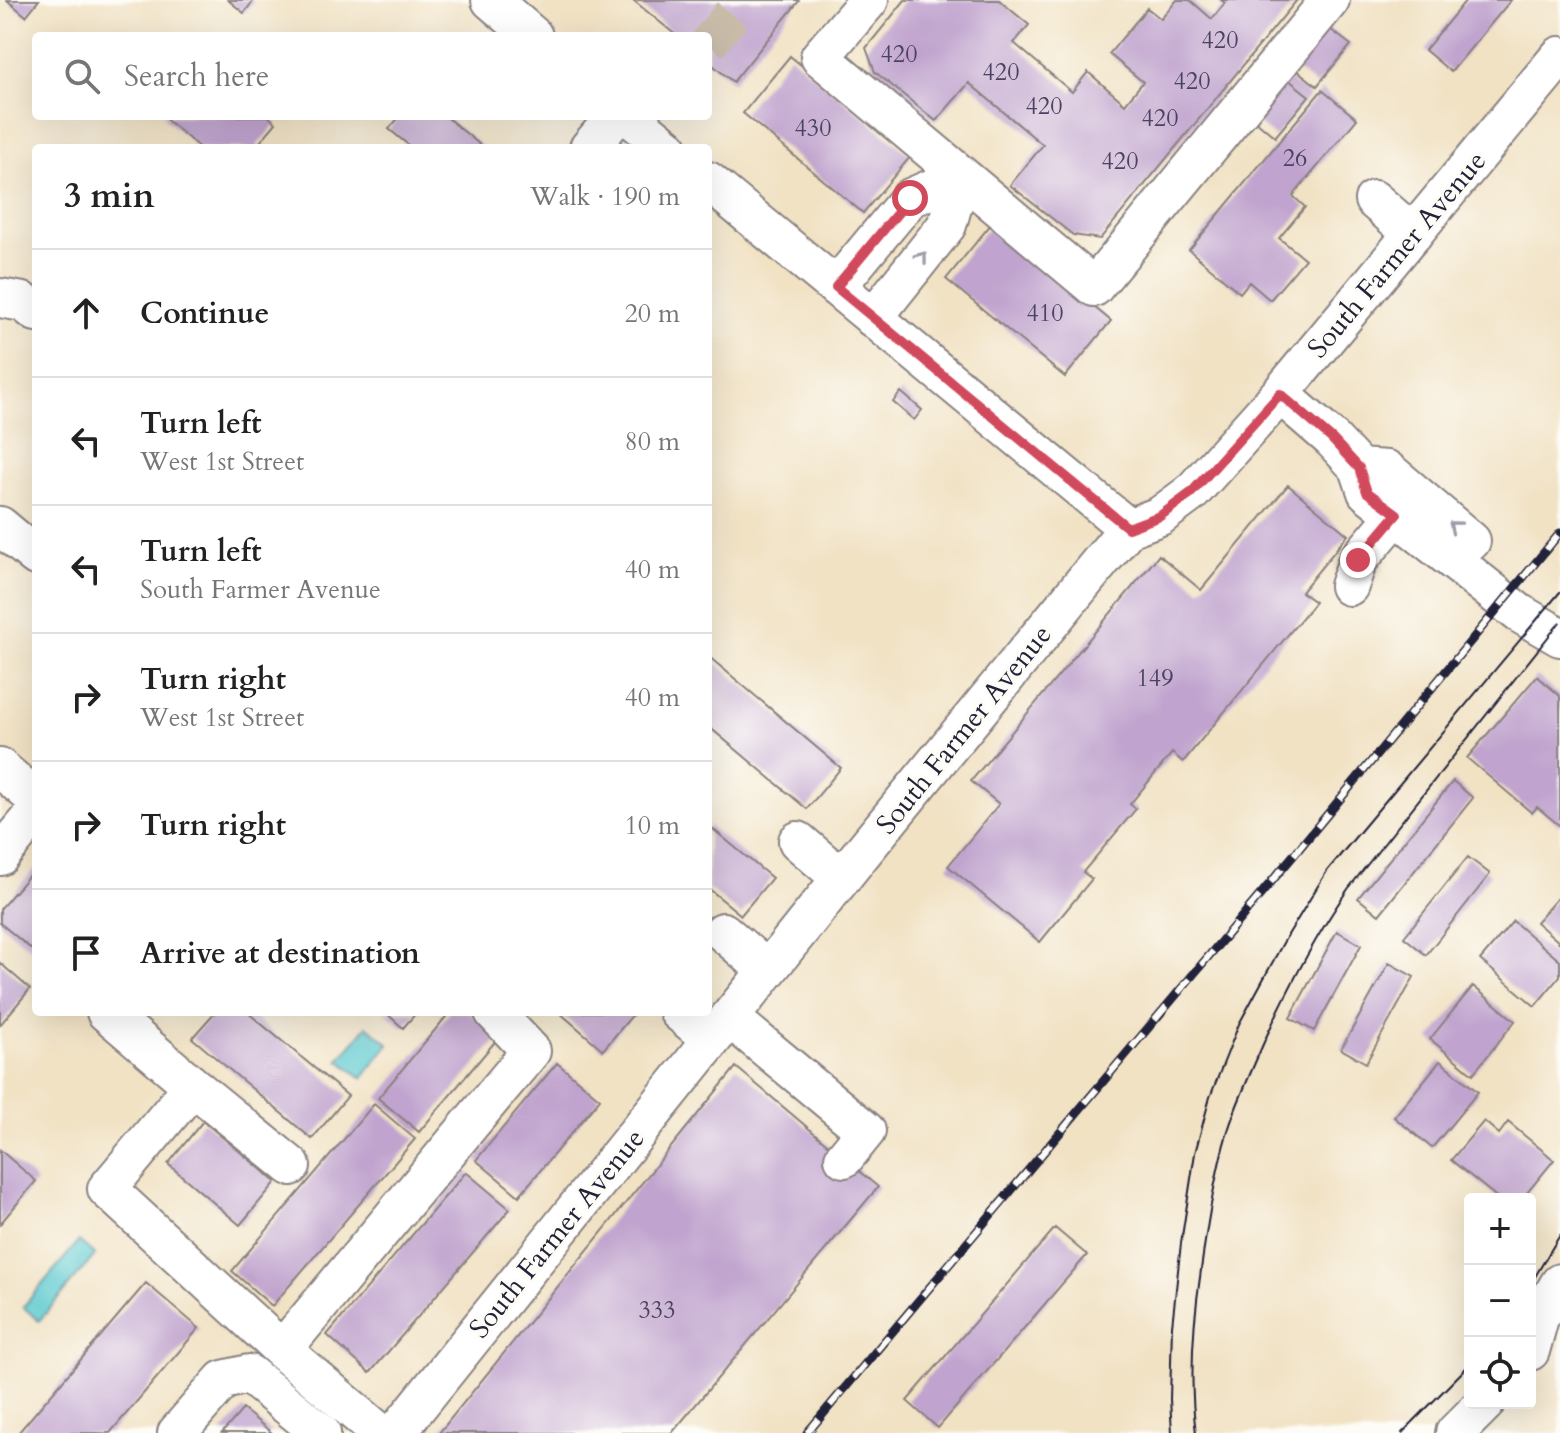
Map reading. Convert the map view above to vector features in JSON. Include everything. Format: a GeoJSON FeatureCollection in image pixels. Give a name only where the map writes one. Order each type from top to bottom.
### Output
{"type":"FeatureCollection","features":[{"type":"Feature","properties":{"kind":"street"},"geometry":{"type":"LineString","coordinates":[[491,0],[528,32]]}},
{"type":"Feature","properties":{"kind":"street"},"geometry":{"type":"LineString","coordinates":[[869,0],[820,57],[1094,287],[1330,0]]}},
{"type":"Feature","properties":{"kind":"street","name":"South Farmer Avenue"},"geometry":{"type":"LineString","coordinates":[[396,1433],[841,878],[1128,528],[1160,516],[1191,493],[1280,394],[1560,56]]}},
{"type":"Feature","properties":{"kind":"street"},"geometry":{"type":"LineString","coordinates":[[598,144],[641,125]]}},
{"type":"Feature","properties":{"kind":"street"},"geometry":{"type":"LineString","coordinates":[[836,287],[910,198],[961,176]]}},
{"type":"Feature","properties":{"kind":"street"},"geometry":{"type":"LineString","coordinates":[[873,318],[947,225],[961,176]]}},
{"type":"Feature","properties":{"kind":"street"},"geometry":{"type":"LineString","coordinates":[[712,184],[1128,528]]}},
{"type":"Feature","properties":{"kind":"street"},"geometry":{"type":"LineString","coordinates":[[1374,200],[1413,234]]}},
{"type":"Feature","properties":{"kind":"street"},"geometry":{"type":"LineString","coordinates":[[1280,394],[1332,439],[1359,468],[1367,492],[1519,613],[1560,637]]}},
{"type":"Feature","properties":{"kind":"street"},"geometry":{"type":"LineString","coordinates":[[1359,468],[1387,470],[1535,594],[1560,607]]}},
{"type":"Feature","properties":{"kind":"street"},"geometry":{"type":"LineString","coordinates":[[1349,586],[1358,560],[1397,514]]}},
{"type":"Feature","properties":{"kind":"street"},"geometry":{"type":"LineString","coordinates":[[0,526],[32,553]]}},
{"type":"Feature","properties":{"kind":"street"},"geometry":{"type":"LineString","coordinates":[[0,768],[32,796]]}},
{"type":"Feature","properties":{"kind":"street"},"geometry":{"type":"LineString","coordinates":[[0,856],[32,818]]}},
{"type":"Feature","properties":{"kind":"street"},"geometry":{"type":"LineString","coordinates":[[798,841],[841,878]]}},
{"type":"Feature","properties":{"kind":"street"},"geometry":{"type":"LineString","coordinates":[[723,932],[767,970]]}},
{"type":"Feature","properties":{"kind":"street"},"geometry":{"type":"LineString","coordinates":[[111,1016],[291,1166]]}},
{"type":"Feature","properties":{"kind":"street"},"geometry":{"type":"LineString","coordinates":[[282,1350],[531,1051],[498,1016]]}},
{"type":"Feature","properties":{"kind":"street"},"geometry":{"type":"LineString","coordinates":[[690,1016],[721,1028],[866,1131],[844,1158]]}},
{"type":"Feature","properties":{"kind":"street"},"geometry":{"type":"LineString","coordinates":[[193,1086],[107,1189],[282,1350],[380,1433]]}},
{"type":"Feature","properties":{"kind":"street"},"geometry":{"type":"LineString","coordinates":[[1534,1337],[1539,1318],[1560,1283]]}},
{"type":"Feature","properties":{"kind":"street"},"geometry":{"type":"LineString","coordinates":[[1536,1352],[1560,1342]]}},
{"type":"Feature","properties":{"kind":"street"},"geometry":{"type":"LineString","coordinates":[[177,1433],[223,1380],[249,1374],[321,1433]]}},
{"type":"Feature","properties":{"kind":"street"},"geometry":{"type":"LineString","coordinates":[[1455,1433],[1479,1409]]}},
{"type":"Feature","properties":{"kind":"water"},"geometry":{"type":"Polygon","coordinates":[[[367,1026],[389,1044],[362,1078],[339,1060],[367,1026]]]}},
{"type":"Feature","properties":{"kind":"water"},"geometry":{"type":"Polygon","coordinates":[[[79,1241],[95,1255],[39,1321],[23,1307],[79,1241]]]}},
{"type":"Feature","properties":{"kind":"building"},"geometry":{"type":"Polygon","coordinates":[[[7,0],[39,0],[26,16],[7,0]]]}},
{"type":"Feature","properties":{"kind":"building"},"geometry":{"type":"Polygon","coordinates":[[[228,0],[254,0],[244,13],[228,0]]]}},
{"type":"Feature","properties":{"kind":"building"},"geometry":{"type":"Polygon","coordinates":[[[633,0],[799,1],[733,82],[712,64],[712,32],[672,32],[633,0]]]}},
{"type":"Feature","properties":{"kind":"building"},"geometry":{"type":"Polygon","coordinates":[[[905,0],[999,0],[1029,25],[1014,43],[1072,92],[1088,72],[1125,104],[1143,82],[1109,54],[1147,8],[1161,19],[1177,0],[1190,0],[1212,19],[1225,3],[1221,0],[1297,0],[1100,239],[1073,235],[1010,185],[1043,145],[969,83],[936,121],[875,72],[866,48],[905,0]]]}},
{"type":"Feature","properties":{"kind":"building"},"geometry":{"type":"Polygon","coordinates":[[[1466,0],[1511,0],[1451,72],[1425,50],[1466,0]]]}},
{"type":"Feature","properties":{"kind":"building"},"geometry":{"type":"Polygon","coordinates":[[[1326,26],[1351,45],[1317,86],[1293,67],[1326,26]]]}},
{"type":"Feature","properties":{"kind":"building"},"geometry":{"type":"Polygon","coordinates":[[[790,56],[911,156],[863,213],[743,113],[790,56]]]}},
{"type":"Feature","properties":{"kind":"building"},"geometry":{"type":"Polygon","coordinates":[[[1284,76],[1309,96],[1275,137],[1250,116],[1284,76]]]}},
{"type":"Feature","properties":{"kind":"building"},"geometry":{"type":"Polygon","coordinates":[[[1322,90],[1357,119],[1293,196],[1305,207],[1279,238],[1305,259],[1270,300],[1249,282],[1240,293],[1189,250],[1322,90]]]}},
{"type":"Feature","properties":{"kind":"building"},"geometry":{"type":"Polygon","coordinates":[[[167,120],[273,120],[276,123],[258,144],[195,144],[167,120]]]}},
{"type":"Feature","properties":{"kind":"building"},"geometry":{"type":"Polygon","coordinates":[[[397,120],[450,120],[479,144],[407,144],[389,129],[397,120]]]}},
{"type":"Feature","properties":{"kind":"building"},"geometry":{"type":"Polygon","coordinates":[[[992,223],[1111,321],[1065,377],[946,279],[992,223]]]}},
{"type":"Feature","properties":{"kind":"building"},"geometry":{"type":"Polygon","coordinates":[[[901,392],[922,410],[914,420],[893,402],[901,392]]]}},
{"type":"Feature","properties":{"kind":"building"},"geometry":{"type":"Polygon","coordinates":[[[1288,485],[1348,535],[1301,592],[1315,602],[1183,762],[1172,753],[1130,804],[1136,809],[1083,872],[1092,879],[1040,942],[948,866],[999,804],[971,781],[1159,555],[1201,590],[1288,485]]]}},
{"type":"Feature","properties":{"kind":"building"},"geometry":{"type":"Polygon","coordinates":[[[712,659],[841,768],[807,809],[712,729],[712,659]]]}},
{"type":"Feature","properties":{"kind":"building"},"geometry":{"type":"Polygon","coordinates":[[[1537,676],[1560,696],[1560,826],[1537,807],[1532,813],[1467,758],[1537,676]]]}},
{"type":"Feature","properties":{"kind":"building"},"geometry":{"type":"Polygon","coordinates":[[[1453,781],[1473,798],[1379,915],[1358,898],[1453,781]]]}},
{"type":"Feature","properties":{"kind":"building"},"geometry":{"type":"Polygon","coordinates":[[[712,828],[772,878],[741,915],[712,891],[712,828]]]}},
{"type":"Feature","properties":{"kind":"building"},"geometry":{"type":"Polygon","coordinates":[[[1468,857],[1490,874],[1426,955],[1404,937],[1468,857]]]}},
{"type":"Feature","properties":{"kind":"building"},"geometry":{"type":"Polygon","coordinates":[[[32,872],[32,950],[0,923],[0,909],[32,872]]]}},
{"type":"Feature","properties":{"kind":"building"},"geometry":{"type":"Polygon","coordinates":[[[1560,895],[1560,943],[1536,922],[1560,895]]]}},
{"type":"Feature","properties":{"kind":"building"},"geometry":{"type":"Polygon","coordinates":[[[1513,921],[1560,961],[1560,976],[1535,1006],[1480,960],[1513,921]]]}},
{"type":"Feature","properties":{"kind":"building"},"geometry":{"type":"Polygon","coordinates":[[[1337,931],[1361,945],[1314,1031],[1290,1018],[1337,931]]]}},
{"type":"Feature","properties":{"kind":"building"},"geometry":{"type":"Polygon","coordinates":[[[0,963],[30,989],[0,1025],[0,963]]]}},
{"type":"Feature","properties":{"kind":"building"},"geometry":{"type":"Polygon","coordinates":[[[1389,963],[1414,977],[1366,1063],[1341,1049],[1389,963]]]}},
{"type":"Feature","properties":{"kind":"building"},"geometry":{"type":"Polygon","coordinates":[[[1473,986],[1515,1021],[1473,1074],[1430,1039],[1473,986]]]}},
{"type":"Feature","properties":{"kind":"building"},"geometry":{"type":"Polygon","coordinates":[[[211,1016],[252,1016],[348,1096],[312,1139],[192,1038],[211,1016]]]}},
{"type":"Feature","properties":{"kind":"building"},"geometry":{"type":"Polygon","coordinates":[[[390,1016],[414,1016],[403,1028],[390,1016]]]}},
{"type":"Feature","properties":{"kind":"building"},"geometry":{"type":"Polygon","coordinates":[[[447,1016],[474,1016],[499,1037],[419,1132],[378,1098],[447,1016]]]}},
{"type":"Feature","properties":{"kind":"building"},"geometry":{"type":"Polygon","coordinates":[[[564,1016],[632,1016],[603,1050],[564,1016]]]}},
{"type":"Feature","properties":{"kind":"building"},"geometry":{"type":"Polygon","coordinates":[[[1440,1061],[1478,1092],[1432,1148],[1394,1117],[1440,1061]]]}},
{"type":"Feature","properties":{"kind":"building"},"geometry":{"type":"Polygon","coordinates":[[[557,1063],[600,1099],[519,1196],[476,1160],[557,1063]]]}},
{"type":"Feature","properties":{"kind":"building"},"geometry":{"type":"Polygon","coordinates":[[[736,1067],[878,1187],[672,1433],[439,1433],[736,1067]]]}},
{"type":"Feature","properties":{"kind":"building"},"geometry":{"type":"Polygon","coordinates":[[[374,1104],[415,1139],[272,1306],[232,1271],[374,1104]]]}},
{"type":"Feature","properties":{"kind":"building"},"geometry":{"type":"Polygon","coordinates":[[[203,1121],[276,1182],[240,1225],[168,1164],[203,1121]]]}},
{"type":"Feature","properties":{"kind":"building"},"geometry":{"type":"Polygon","coordinates":[[[1484,1121],[1499,1134],[1508,1122],[1554,1160],[1527,1193],[1492,1193],[1451,1160],[1484,1121]]]}},
{"type":"Feature","properties":{"kind":"building"},"geometry":{"type":"Polygon","coordinates":[[[0,1150],[36,1181],[0,1224],[0,1150]]]}},
{"type":"Feature","properties":{"kind":"building"},"geometry":{"type":"Polygon","coordinates":[[[466,1172],[510,1209],[370,1373],[327,1335],[466,1172]]]}},
{"type":"Feature","properties":{"kind":"building"},"geometry":{"type":"Polygon","coordinates":[[[1055,1228],[1087,1255],[938,1428],[907,1401],[1055,1228]]]}},
{"type":"Feature","properties":{"kind":"building"},"geometry":{"type":"Polygon","coordinates":[[[146,1283],[199,1328],[110,1433],[18,1433],[146,1283]]]}},
{"type":"Feature","properties":{"kind":"building"},"geometry":{"type":"Polygon","coordinates":[[[243,1409],[272,1433],[222,1433],[243,1409]]]}},
{"type":"Feature","properties":{"kind":"tunnel"},"geometry":{"type":"LineString","coordinates":[[712,39],[743,0]]}},
{"type":"Feature","properties":{"kind":"tram line"},"geometry":{"type":"LineString","coordinates":[[1172,1433],[1172,1326],[1195,1153],[1210,1097],[1239,1024],[1327,871],[1560,592]]}},
{"type":"Feature","properties":{"kind":"tram line"},"geometry":{"type":"LineString","coordinates":[[1196,1433],[1192,1372],[1194,1331],[1210,1213],[1227,1133],[1264,1042],[1308,953],[1348,889],[1560,622]]}},
{"type":"Feature","properties":{"kind":"tram line"},"geometry":{"type":"LineString","coordinates":[[1536,1275],[1560,1235]]}},
{"type":"Feature","properties":{"kind":"tram line"},"geometry":{"type":"LineString","coordinates":[[1402,1433],[1464,1370]]}},
{"type":"Feature","properties":{"kind":"railway"},"geometry":{"type":"LineString","coordinates":[[807,1433],[1293,856],[1560,533]]}},
{"type":"Feature","properties":{"kind":"route"},"geometry":{"type":"LineString","coordinates":[[910,198],[836,287],[1128,528],[1160,516],[1191,493],[1280,394],[1332,439],[1359,468],[1367,492],[1397,514],[1358,560]]}}]}
